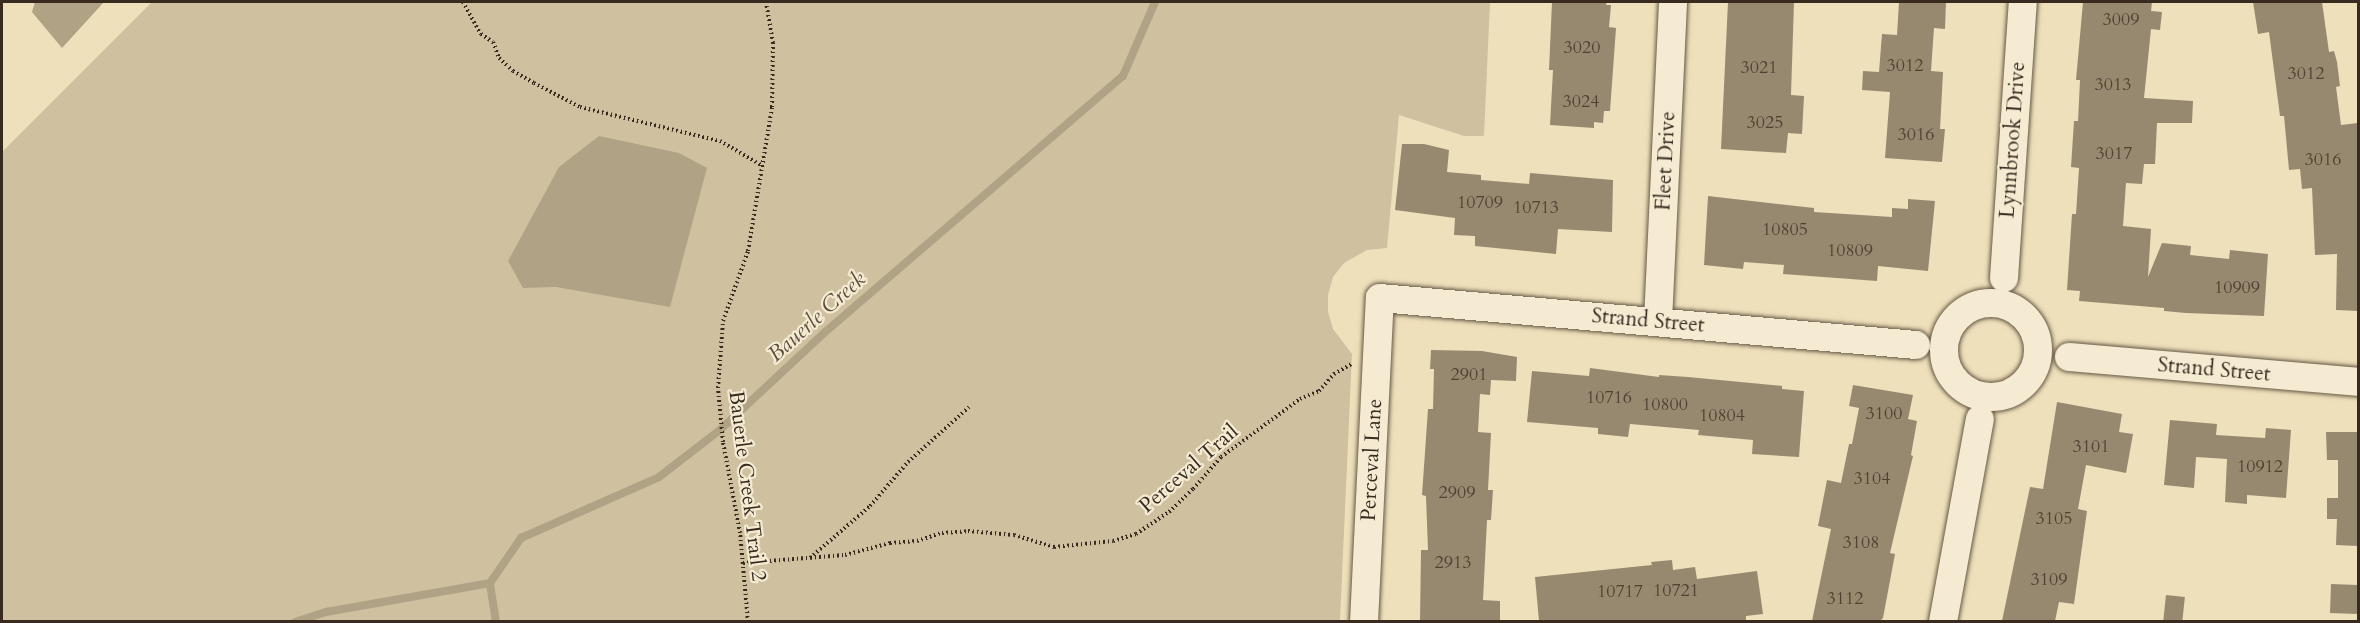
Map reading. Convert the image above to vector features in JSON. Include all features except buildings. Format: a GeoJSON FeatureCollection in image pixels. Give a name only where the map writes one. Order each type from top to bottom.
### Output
{"type":"FeatureCollection","features":[{"type":"Feature","properties":{"kind":"street","name":"Fleet Drive"},"geometry":{"type":"LineString","coordinates":[[1658,321],[1674,2]]}},
{"type":"Feature","properties":{"kind":"street","name":"Lynnbrook Drive"},"geometry":{"type":"LineString","coordinates":[[2016,311],[2004,278],[2023,2]]}},
{"type":"Feature","properties":{"kind":"street"},"geometry":{"type":"LineString","coordinates":[[1982,304],[2004,278]]}},
{"type":"Feature","properties":{"kind":"street","name":"Strand Street"},"geometry":{"type":"LineString","coordinates":[[1380,298],[1916,345],[1945,360]]}},
{"type":"Feature","properties":{"kind":"street","name":"Perceval Lane"},"geometry":{"type":"LineString","coordinates":[[1365,621],[1380,298]]}},
{"type":"Feature","properties":{"kind":"street"},"geometry":{"type":"LineString","coordinates":[[1970,392],[1999,396],[2013,391],[2026,382],[2034,369],[2038,354],[2037,340],[2032,327],[2016,311],[1997,303],[1982,304],[1967,309],[1956,319],[1948,332],[1944,346],[1945,360],[1954,379],[1970,392],[1980,419]]}},
{"type":"Feature","properties":{"kind":"street","name":"Strand Street"},"geometry":{"type":"LineString","coordinates":[[1916,345],[1948,332]]}},
{"type":"Feature","properties":{"kind":"street","name":"Strand Street"},"geometry":{"type":"LineString","coordinates":[[2037,340],[2069,357],[2358,382]]}},
{"type":"Feature","properties":{"kind":"street","name":"Strand Street"},"geometry":{"type":"LineString","coordinates":[[2034,369],[2069,357]]}},
{"type":"Feature","properties":{"kind":"street"},"geometry":{"type":"LineString","coordinates":[[1943,621],[1980,419],[1999,396]]}},
{"type":"Feature","properties":{"kind":"path"},"geometry":{"type":"LineString","coordinates":[[463,2],[481,34],[493,42],[499,58],[513,71],[534,83],[580,107],[720,141],[761,165]]}},
{"type":"Feature","properties":{"kind":"path","name":"Bauerle Creek Trail 2"},"geometry":{"type":"LineString","coordinates":[[747,621],[743,563],[723,442],[718,388],[723,321],[748,250],[772,107],[773,43],[766,2]]}},
{"type":"Feature","properties":{"kind":"path","name":"Perceval Trail"},"geometry":{"type":"LineString","coordinates":[[743,563],[845,555],[890,543],[917,541],[942,533],[959,531],[995,532],[1054,547],[1098,544],[1136,534],[1168,512],[1193,489],[1221,457],[1300,399],[1319,391],[1334,374],[1352,363]]}},
{"type":"Feature","properties":{"kind":"path"},"geometry":{"type":"LineString","coordinates":[[809,558],[870,506],[908,462],[969,407]]}},
{"type":"Feature","properties":{"kind":"shaded area"},"geometry":{"type":"Polygon","coordinates":[[[35,2],[104,2],[62,48],[32,12],[35,2]]]}},
{"type":"Feature","properties":{"kind":"shaded area"},"geometry":{"type":"Polygon","coordinates":[[[152,2],[1490,2],[1484,136],[1464,136],[1399,115],[1387,248],[1367,250],[1344,263],[1333,277],[1328,295],[1328,312],[1333,329],[1352,354],[1340,621],[2,622],[2,152],[152,2]]]}},
{"type":"Feature","properties":{"kind":"shaded area"},"geometry":{"type":"Polygon","coordinates":[[[599,136],[679,153],[707,168],[670,307],[556,287],[523,288],[508,261],[559,167],[599,136]]]}},
{"type":"Feature","properties":{"kind":"waterway","name":"Bauerle Creek"},"geometry":{"type":"LineString","coordinates":[[496,622],[490,583],[521,538],[659,477],[721,429],[824,333],[1123,76],[1155,2]]}},
{"type":"Feature","properties":{"kind":"waterway"},"geometry":{"type":"LineString","coordinates":[[295,622],[326,612],[490,583]]}}]}
